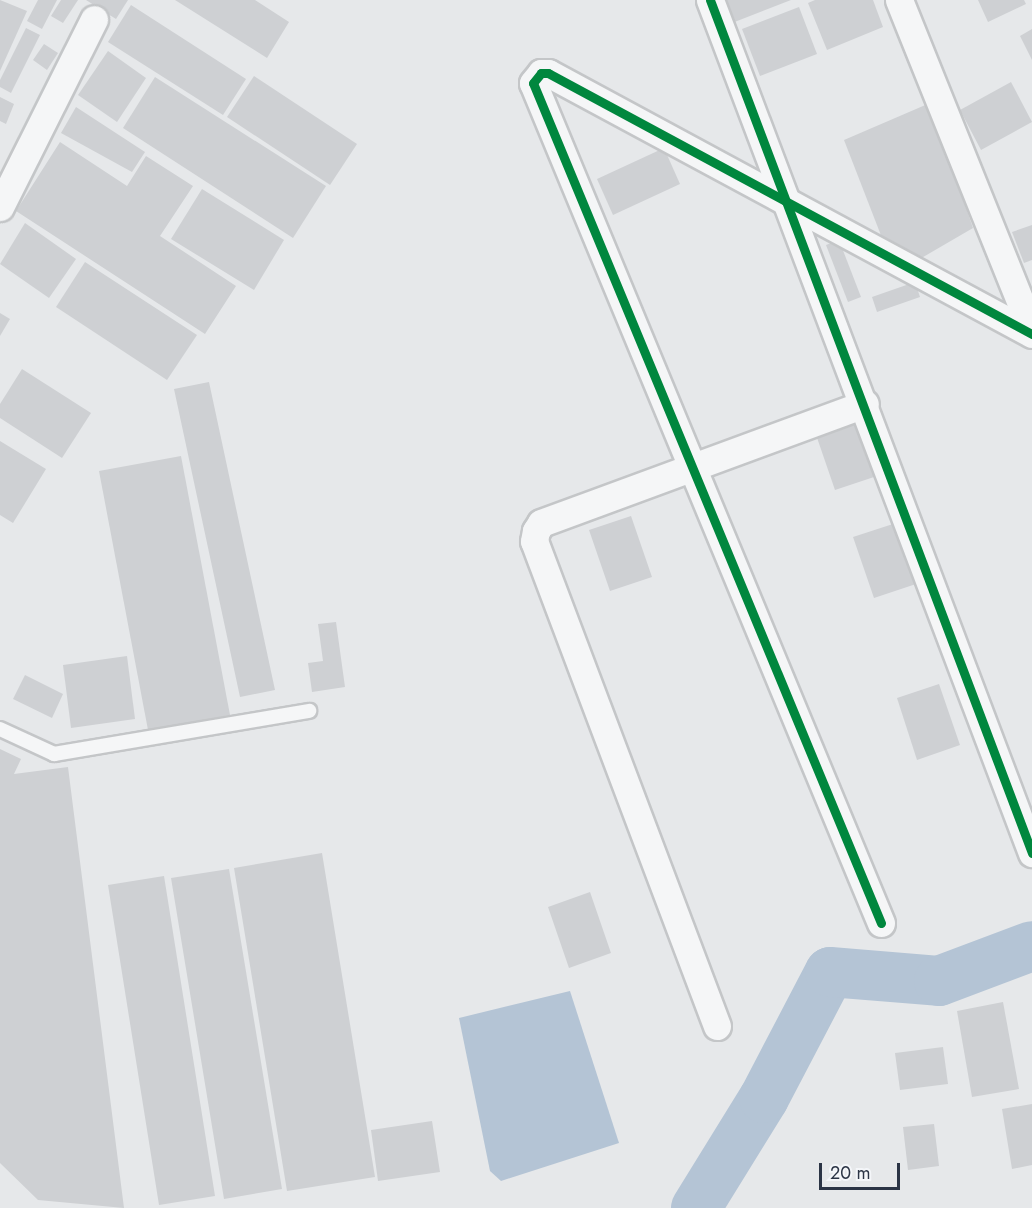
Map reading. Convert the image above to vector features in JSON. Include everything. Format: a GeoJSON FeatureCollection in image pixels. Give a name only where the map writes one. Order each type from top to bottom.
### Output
{"type":"FeatureCollection","features":[{"type":"Feature","properties":{"kind":"street"},"geometry":{"type":"LineString","coordinates":[[710,0],[865,404],[1032,853]]}},
{"type":"Feature","properties":{"kind":"street"},"geometry":{"type":"LineString","coordinates":[[902,1],[1032,333]]}},
{"type":"Feature","properties":{"kind":"street"},"geometry":{"type":"LineString","coordinates":[[0,207],[94,19]]}},
{"type":"Feature","properties":{"kind":"street"},"geometry":{"type":"LineString","coordinates":[[881,923],[533,83],[541,73],[548,73],[1032,333]]}},
{"type":"Feature","properties":{"kind":"street"},"geometry":{"type":"LineString","coordinates":[[717,1026],[534,541],[541,523],[693,470],[865,404]]}},
{"type":"Feature","properties":{"kind":"lane"},"geometry":{"type":"LineString","coordinates":[[0,729],[54,754],[309,711]]}},
{"type":"Feature","properties":{"kind":"water"},"geometry":{"type":"Polygon","coordinates":[[[570,991],[619,1143],[501,1181],[490,1171],[459,1018],[570,991]]]}},
{"type":"Feature","properties":{"kind":"building"},"geometry":{"type":"Polygon","coordinates":[[[0,0],[27,11],[0,71],[0,0]]]}},
{"type":"Feature","properties":{"kind":"building"},"geometry":{"type":"Polygon","coordinates":[[[38,0],[57,0],[42,29],[27,21],[38,0]]]}},
{"type":"Feature","properties":{"kind":"building"},"geometry":{"type":"Polygon","coordinates":[[[61,0],[78,0],[63,23],[51,16],[61,0]]]}},
{"type":"Feature","properties":{"kind":"building"},"geometry":{"type":"Polygon","coordinates":[[[86,0],[128,0],[116,19],[86,0]]]}},
{"type":"Feature","properties":{"kind":"building"},"geometry":{"type":"Polygon","coordinates":[[[175,0],[255,0],[289,22],[267,58],[175,0]]]}},
{"type":"Feature","properties":{"kind":"building"},"geometry":{"type":"Polygon","coordinates":[[[723,0],[791,0],[732,23],[723,0]]]}},
{"type":"Feature","properties":{"kind":"building"},"geometry":{"type":"Polygon","coordinates":[[[815,0],[873,0],[883,27],[827,50],[808,3],[815,0]]]}},
{"type":"Feature","properties":{"kind":"building"},"geometry":{"type":"Polygon","coordinates":[[[978,0],[1024,0],[1026,4],[988,22],[978,0]]]}},
{"type":"Feature","properties":{"kind":"building"},"geometry":{"type":"Polygon","coordinates":[[[131,5],[246,79],[223,115],[108,42],[131,5]]]}},
{"type":"Feature","properties":{"kind":"building"},"geometry":{"type":"Polygon","coordinates":[[[799,7],[817,54],[760,76],[742,29],[799,7]]]}},
{"type":"Feature","properties":{"kind":"building"},"geometry":{"type":"Polygon","coordinates":[[[26,28],[40,35],[11,93],[0,87],[0,80],[26,28]]]}},
{"type":"Feature","properties":{"kind":"building"},"geometry":{"type":"Polygon","coordinates":[[[1032,29],[1032,60],[1020,36],[1032,29]]]}},
{"type":"Feature","properties":{"kind":"building"},"geometry":{"type":"Polygon","coordinates":[[[44,44],[58,53],[47,70],[33,60],[44,44]]]}},
{"type":"Feature","properties":{"kind":"building"},"geometry":{"type":"Polygon","coordinates":[[[108,51],[146,78],[117,122],[78,95],[108,51]]]}},
{"type":"Feature","properties":{"kind":"building"},"geometry":{"type":"Polygon","coordinates":[[[254,76],[357,144],[330,185],[227,117],[254,76]]]}},
{"type":"Feature","properties":{"kind":"building"},"geometry":{"type":"Polygon","coordinates":[[[155,77],[326,186],[293,238],[123,128],[155,77]]]}},
{"type":"Feature","properties":{"kind":"building"},"geometry":{"type":"Polygon","coordinates":[[[1011,82],[1032,122],[981,150],[960,110],[1011,82]]]}},
{"type":"Feature","properties":{"kind":"building"},"geometry":{"type":"Polygon","coordinates":[[[0,97],[14,104],[6,124],[0,121],[0,97]]]}},
{"type":"Feature","properties":{"kind":"building"},"geometry":{"type":"Polygon","coordinates":[[[930,103],[973,228],[918,260],[882,238],[844,140],[930,103]]]}},
{"type":"Feature","properties":{"kind":"building"},"geometry":{"type":"Polygon","coordinates":[[[76,107],[145,152],[132,172],[61,133],[76,107]]]}},
{"type":"Feature","properties":{"kind":"building"},"geometry":{"type":"Polygon","coordinates":[[[60,142],[127,186],[146,156],[193,186],[160,236],[236,286],[205,334],[16,211],[60,142]]]}},
{"type":"Feature","properties":{"kind":"building"},"geometry":{"type":"Polygon","coordinates":[[[664,148],[680,184],[613,215],[597,179],[664,148]]]}},
{"type":"Feature","properties":{"kind":"building"},"geometry":{"type":"Polygon","coordinates":[[[202,189],[284,240],[254,290],[171,239],[202,189]]]}},
{"type":"Feature","properties":{"kind":"building"},"geometry":{"type":"Polygon","coordinates":[[[25,223],[76,259],[49,298],[0,264],[25,223]]]}},
{"type":"Feature","properties":{"kind":"building"},"geometry":{"type":"Polygon","coordinates":[[[1032,225],[1032,260],[1024,263],[1012,232],[1032,225]]]}},
{"type":"Feature","properties":{"kind":"building"},"geometry":{"type":"Polygon","coordinates":[[[839,240],[861,297],[848,302],[826,245],[839,240]]]}},
{"type":"Feature","properties":{"kind":"building"},"geometry":{"type":"Polygon","coordinates":[[[85,262],[197,335],[167,380],[56,307],[85,262]]]}},
{"type":"Feature","properties":{"kind":"building"},"geometry":{"type":"Polygon","coordinates":[[[915,282],[920,297],[877,312],[872,297],[915,282]]]}},
{"type":"Feature","properties":{"kind":"building"},"geometry":{"type":"Polygon","coordinates":[[[0,313],[10,319],[0,336],[0,313]]]}},
{"type":"Feature","properties":{"kind":"building"},"geometry":{"type":"Polygon","coordinates":[[[22,369],[91,413],[62,458],[0,418],[0,404],[22,369]]]}},
{"type":"Feature","properties":{"kind":"building"},"geometry":{"type":"Polygon","coordinates":[[[209,382],[275,690],[240,697],[174,389],[209,382]]]}},
{"type":"Feature","properties":{"kind":"building"},"geometry":{"type":"Polygon","coordinates":[[[857,415],[877,476],[835,490],[814,429],[857,415]]]}},
{"type":"Feature","properties":{"kind":"building"},"geometry":{"type":"Polygon","coordinates":[[[0,441],[46,469],[13,523],[0,515],[0,441]]]}},
{"type":"Feature","properties":{"kind":"building"},"geometry":{"type":"Polygon","coordinates":[[[181,456],[230,715],[148,730],[99,471],[181,456]]]}},
{"type":"Feature","properties":{"kind":"building"},"geometry":{"type":"Polygon","coordinates":[[[631,516],[652,577],[610,591],[589,530],[631,516]]]}},
{"type":"Feature","properties":{"kind":"building"},"geometry":{"type":"Polygon","coordinates":[[[896,523],[916,584],[874,598],[853,537],[896,523]]]}},
{"type":"Feature","properties":{"kind":"building"},"geometry":{"type":"Polygon","coordinates":[[[336,622],[345,687],[312,692],[308,663],[323,661],[318,624],[336,622]]]}},
{"type":"Feature","properties":{"kind":"building"},"geometry":{"type":"Polygon","coordinates":[[[127,656],[135,719],[71,728],[63,665],[127,656]]]}},
{"type":"Feature","properties":{"kind":"building"},"geometry":{"type":"Polygon","coordinates":[[[25,675],[63,694],[52,718],[13,699],[25,675]]]}},
{"type":"Feature","properties":{"kind":"building"},"geometry":{"type":"Polygon","coordinates":[[[939,684],[960,745],[917,760],[897,698],[939,684]]]}},
{"type":"Feature","properties":{"kind":"building"},"geometry":{"type":"Polygon","coordinates":[[[0,749],[21,759],[14,774],[68,767],[124,1208],[38,1200],[0,1163],[0,749]]]}},
{"type":"Feature","properties":{"kind":"building"},"geometry":{"type":"Polygon","coordinates":[[[322,853],[375,1177],[287,1191],[234,868],[322,853]]]}},
{"type":"Feature","properties":{"kind":"building"},"geometry":{"type":"Polygon","coordinates":[[[229,869],[282,1189],[224,1199],[171,878],[229,869]]]}},
{"type":"Feature","properties":{"kind":"building"},"geometry":{"type":"Polygon","coordinates":[[[164,876],[215,1196],[159,1205],[108,885],[164,876]]]}},
{"type":"Feature","properties":{"kind":"building"},"geometry":{"type":"Polygon","coordinates":[[[590,892],[611,953],[569,968],[548,907],[590,892]]]}},
{"type":"Feature","properties":{"kind":"building"},"geometry":{"type":"Polygon","coordinates":[[[1003,1002],[1019,1089],[972,1097],[957,1011],[1003,1002]]]}},
{"type":"Feature","properties":{"kind":"building"},"geometry":{"type":"Polygon","coordinates":[[[943,1047],[948,1084],[900,1090],[895,1053],[943,1047]]]}},
{"type":"Feature","properties":{"kind":"building"},"geometry":{"type":"Polygon","coordinates":[[[1032,1104],[1032,1165],[1012,1169],[1002,1109],[1032,1104]]]}},
{"type":"Feature","properties":{"kind":"building"},"geometry":{"type":"Polygon","coordinates":[[[432,1121],[440,1172],[378,1181],[371,1130],[432,1121]]]}},
{"type":"Feature","properties":{"kind":"building"},"geometry":{"type":"Polygon","coordinates":[[[934,1124],[939,1166],[908,1170],[903,1127],[934,1124]]]}},
{"type":"Feature","properties":{"kind":"waterway"},"geometry":{"type":"LineString","coordinates":[[696,1208],[764,1098],[830,972],[939,981],[1032,946]]}},
{"type":"Feature","properties":{"kind":"cycle path"},"geometry":{"type":"LineString","coordinates":[[710,0],[1032,853]]}},
{"type":"Feature","properties":{"kind":"cycle path"},"geometry":{"type":"LineString","coordinates":[[881,923],[533,83],[541,73],[548,73],[1032,334]]}}]}
